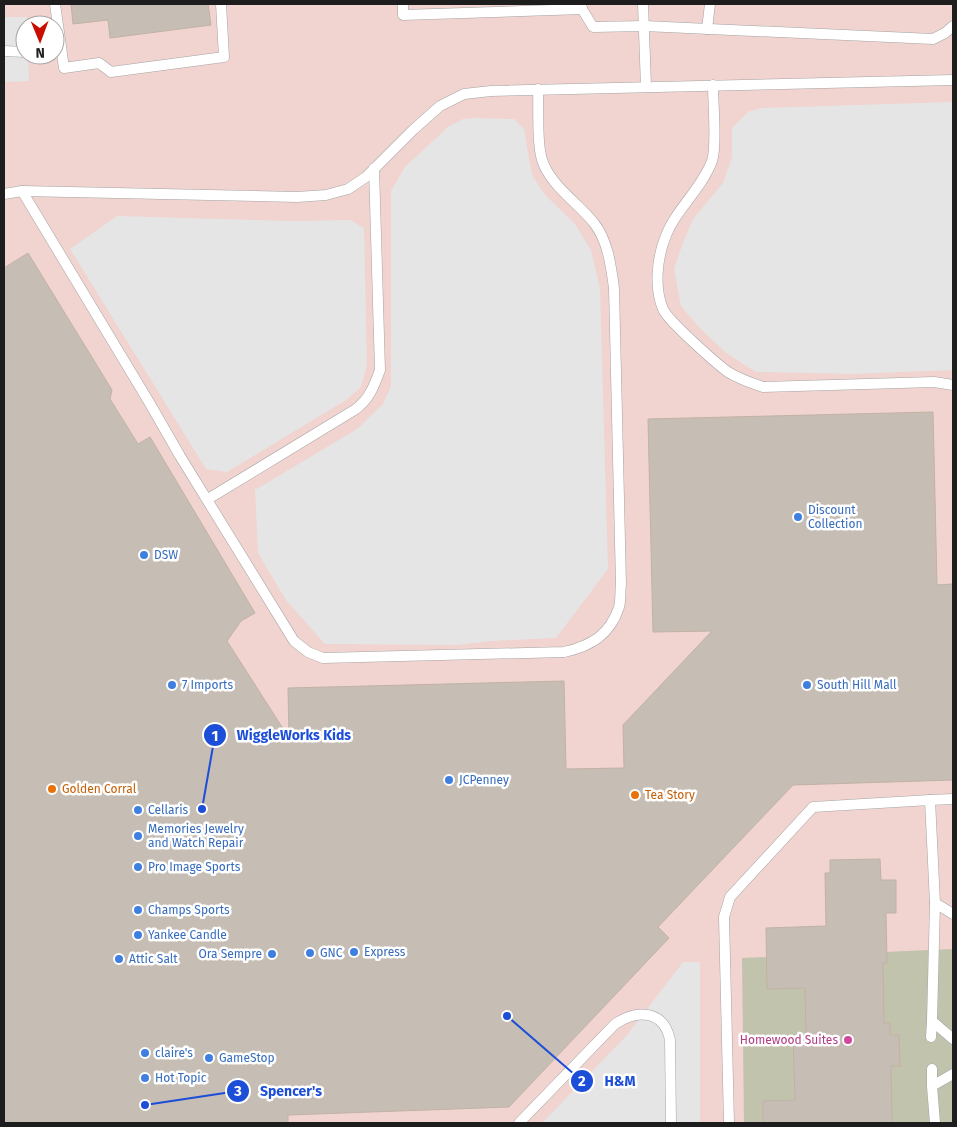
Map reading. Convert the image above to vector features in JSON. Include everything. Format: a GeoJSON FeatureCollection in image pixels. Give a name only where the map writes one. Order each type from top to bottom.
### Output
{"type":"FeatureCollection","features":[{"type":"Feature","properties":{"kind":"lane"},"geometry":{"type":"LineString","coordinates":[[55,4],[64,68],[99,63],[112,72],[224,57],[221,4]]}},
{"type":"Feature","properties":{"kind":"lane"},"geometry":{"type":"LineString","coordinates":[[402,4],[403,15],[581,6],[593,27],[644,26],[933,38],[945,33],[953,26]]}},
{"type":"Feature","properties":{"kind":"lane"},"geometry":{"type":"LineString","coordinates":[[643,4],[646,87]]}},
{"type":"Feature","properties":{"kind":"lane"},"geometry":{"type":"LineString","coordinates":[[707,29],[710,4]]}},
{"type":"Feature","properties":{"kind":"lane"},"geometry":{"type":"LineString","coordinates":[[4,194],[22,191],[326,195],[348,189],[366,177],[440,106],[464,94],[538,89],[953,80]]}},
{"type":"Feature","properties":{"kind":"lane"},"geometry":{"type":"LineString","coordinates":[[713,85],[712,159],[665,238],[659,260],[658,275],[659,296],[663,311],[727,371],[745,381],[763,386],[934,382],[953,385]]}},
{"type":"Feature","properties":{"kind":"lane"},"geometry":{"type":"LineString","coordinates":[[22,191],[150,402],[180,456],[294,641],[308,652],[323,658],[564,652],[577,650],[593,642],[609,628],[620,606],[614,288],[611,264],[605,245],[594,224],[571,200],[544,166],[540,154],[538,89]]}},
{"type":"Feature","properties":{"kind":"lane"},"geometry":{"type":"LineString","coordinates":[[208,499],[356,409],[366,401],[373,391],[380,370],[374,168]]}},
{"type":"Feature","properties":{"kind":"lane"},"geometry":{"type":"LineString","coordinates":[[729,1123],[724,917],[730,897],[813,807],[953,799]]}},
{"type":"Feature","properties":{"kind":"lane"},"geometry":{"type":"LineString","coordinates":[[930,800],[935,903],[931,1037]]}},
{"type":"Feature","properties":{"kind":"lane"},"geometry":{"type":"LineString","coordinates":[[935,903],[953,914]]}},
{"type":"Feature","properties":{"kind":"lane"},"geometry":{"type":"LineString","coordinates":[[519,1123],[615,1024],[633,1014],[645,1014],[659,1019],[668,1029],[670,1040],[671,1123]]}},
{"type":"Feature","properties":{"kind":"lane"},"geometry":{"type":"LineString","coordinates":[[932,1021],[953,1039]]}},
{"type":"Feature","properties":{"kind":"lane"},"geometry":{"type":"LineString","coordinates":[[932,1069],[935,1123]]}},
{"type":"Feature","properties":{"kind":"lane"},"geometry":{"type":"LineString","coordinates":[[932,1086],[953,1074]]}},
{"type":"Feature","properties":{"kind":"shaded area"},"geometry":{"type":"Polygon","coordinates":[[[4,4],[953,4],[953,1123],[4,1123],[4,4]]]}},
{"type":"Feature","properties":{"kind":"shaded area"},"geometry":{"type":"Polygon","coordinates":[[[4,17],[15,17],[15,65],[28,65],[29,81],[4,82],[4,17]]]}},
{"type":"Feature","properties":{"kind":"shaded area"},"geometry":{"type":"Polygon","coordinates":[[[953,102],[953,370],[853,374],[756,372],[726,353],[698,326],[681,306],[674,269],[682,245],[693,219],[723,183],[732,157],[732,128],[748,112],[760,108],[953,102]]]}},
{"type":"Feature","properties":{"kind":"shaded area"},"geometry":{"type":"Polygon","coordinates":[[[463,119],[514,119],[524,129],[532,175],[545,195],[575,224],[591,250],[600,289],[608,569],[556,638],[491,641],[457,645],[325,644],[286,600],[258,553],[255,490],[357,429],[383,404],[391,386],[391,191],[405,167],[449,126],[463,119]]]}},
{"type":"Feature","properties":{"kind":"shaded area"},"geometry":{"type":"Polygon","coordinates":[[[117,216],[293,221],[350,220],[364,228],[367,365],[361,387],[346,400],[227,472],[206,469],[70,249],[117,216]]]}},
{"type":"Feature","properties":{"kind":"shaded area","name":"Homewood Suites"},"geometry":{"type":"Polygon","coordinates":[[[953,949],[953,1123],[744,1123],[742,958],[953,949]]]}},
{"type":"Feature","properties":{"kind":"shaded area"},"geometry":{"type":"Polygon","coordinates":[[[683,962],[700,962],[700,1123],[542,1123],[627,1035],[683,962]]]}},
{"type":"Feature","properties":{"kind":"building"},"geometry":{"type":"Polygon","coordinates":[[[71,4],[208,4],[211,25],[110,38],[108,20],[73,24],[71,4]]]}},
{"type":"Feature","properties":{"kind":"building","name":"South Hill Mall"},"geometry":{"type":"Polygon","coordinates":[[[28,253],[112,390],[110,399],[138,444],[150,437],[255,613],[241,621],[227,641],[289,738],[288,688],[564,681],[566,769],[624,768],[623,725],[712,631],[653,632],[648,419],[933,412],[937,585],[953,584],[953,780],[793,785],[658,927],[669,938],[509,1107],[288,1115],[288,1123],[4,1123],[4,268],[28,253]]]}},
{"type":"Feature","properties":{"kind":"building"},"geometry":{"type":"Polygon","coordinates":[[[880,859],[881,880],[896,880],[896,913],[886,913],[887,963],[883,963],[884,1023],[890,1023],[890,1035],[899,1035],[900,1066],[891,1066],[892,1123],[763,1123],[763,1101],[795,1100],[793,1036],[806,1036],[805,988],[767,989],[766,928],[826,926],[825,873],[830,873],[830,860],[880,859]]]}},
{"type":"Feature","properties":{"kind":"place","name":"Discount Collection"},"geometry":{"type":"Point","coordinates":[798,517]}},
{"type":"Feature","properties":{"kind":"place","name":"DSW"},"geometry":{"type":"Point","coordinates":[144,555]}},
{"type":"Feature","properties":{"kind":"place","name":"7 Imports"},"geometry":{"type":"Point","coordinates":[172,685]}},
{"type":"Feature","properties":{"kind":"place","name":"South Hill Mall"},"geometry":{"type":"Point","coordinates":[807,685]}},
{"type":"Feature","properties":{"kind":"place","name":"JCPenney"},"geometry":{"type":"Point","coordinates":[449,780]}},
{"type":"Feature","properties":{"kind":"place","name":"Golden Corral"},"geometry":{"type":"Point","coordinates":[52,789]}},
{"type":"Feature","properties":{"kind":"place","name":"Tea Story"},"geometry":{"type":"Point","coordinates":[635,795]}},
{"type":"Feature","properties":{"kind":"place","name":"WiggleWorks Kids"},"geometry":{"type":"Point","coordinates":[202,809]}},
{"type":"Feature","properties":{"kind":"place","name":"Cellaris"},"geometry":{"type":"Point","coordinates":[138,810]}},
{"type":"Feature","properties":{"kind":"place","name":"Memories Jewelry and Watch Repair"},"geometry":{"type":"Point","coordinates":[138,836]}},
{"type":"Feature","properties":{"kind":"place","name":"Pro Image Sports"},"geometry":{"type":"Point","coordinates":[138,867]}},
{"type":"Feature","properties":{"kind":"place","name":"Champs Sports"},"geometry":{"type":"Point","coordinates":[138,910]}},
{"type":"Feature","properties":{"kind":"place","name":"Yankee Candle"},"geometry":{"type":"Point","coordinates":[138,935]}},
{"type":"Feature","properties":{"kind":"place","name":"Express"},"geometry":{"type":"Point","coordinates":[354,952]}},
{"type":"Feature","properties":{"kind":"place","name":"GNC"},"geometry":{"type":"Point","coordinates":[310,953]}},
{"type":"Feature","properties":{"kind":"place","name":"Ora Sempre"},"geometry":{"type":"Point","coordinates":[272,954]}},
{"type":"Feature","properties":{"kind":"place","name":"Attic Salt"},"geometry":{"type":"Point","coordinates":[119,959]}},
{"type":"Feature","properties":{"kind":"place","name":"H&M"},"geometry":{"type":"Point","coordinates":[507,1016]}},
{"type":"Feature","properties":{"kind":"place","name":"Homewood Suites"},"geometry":{"type":"Point","coordinates":[848,1040]}},
{"type":"Feature","properties":{"kind":"place","name":"claire's"},"geometry":{"type":"Point","coordinates":[145,1053]}},
{"type":"Feature","properties":{"kind":"place","name":"GameStop"},"geometry":{"type":"Point","coordinates":[209,1058]}},
{"type":"Feature","properties":{"kind":"place","name":"Hot Topic"},"geometry":{"type":"Point","coordinates":[145,1078]}},
{"type":"Feature","properties":{"kind":"place","name":"Spencer's"},"geometry":{"type":"Point","coordinates":[145,1105]}}]}
